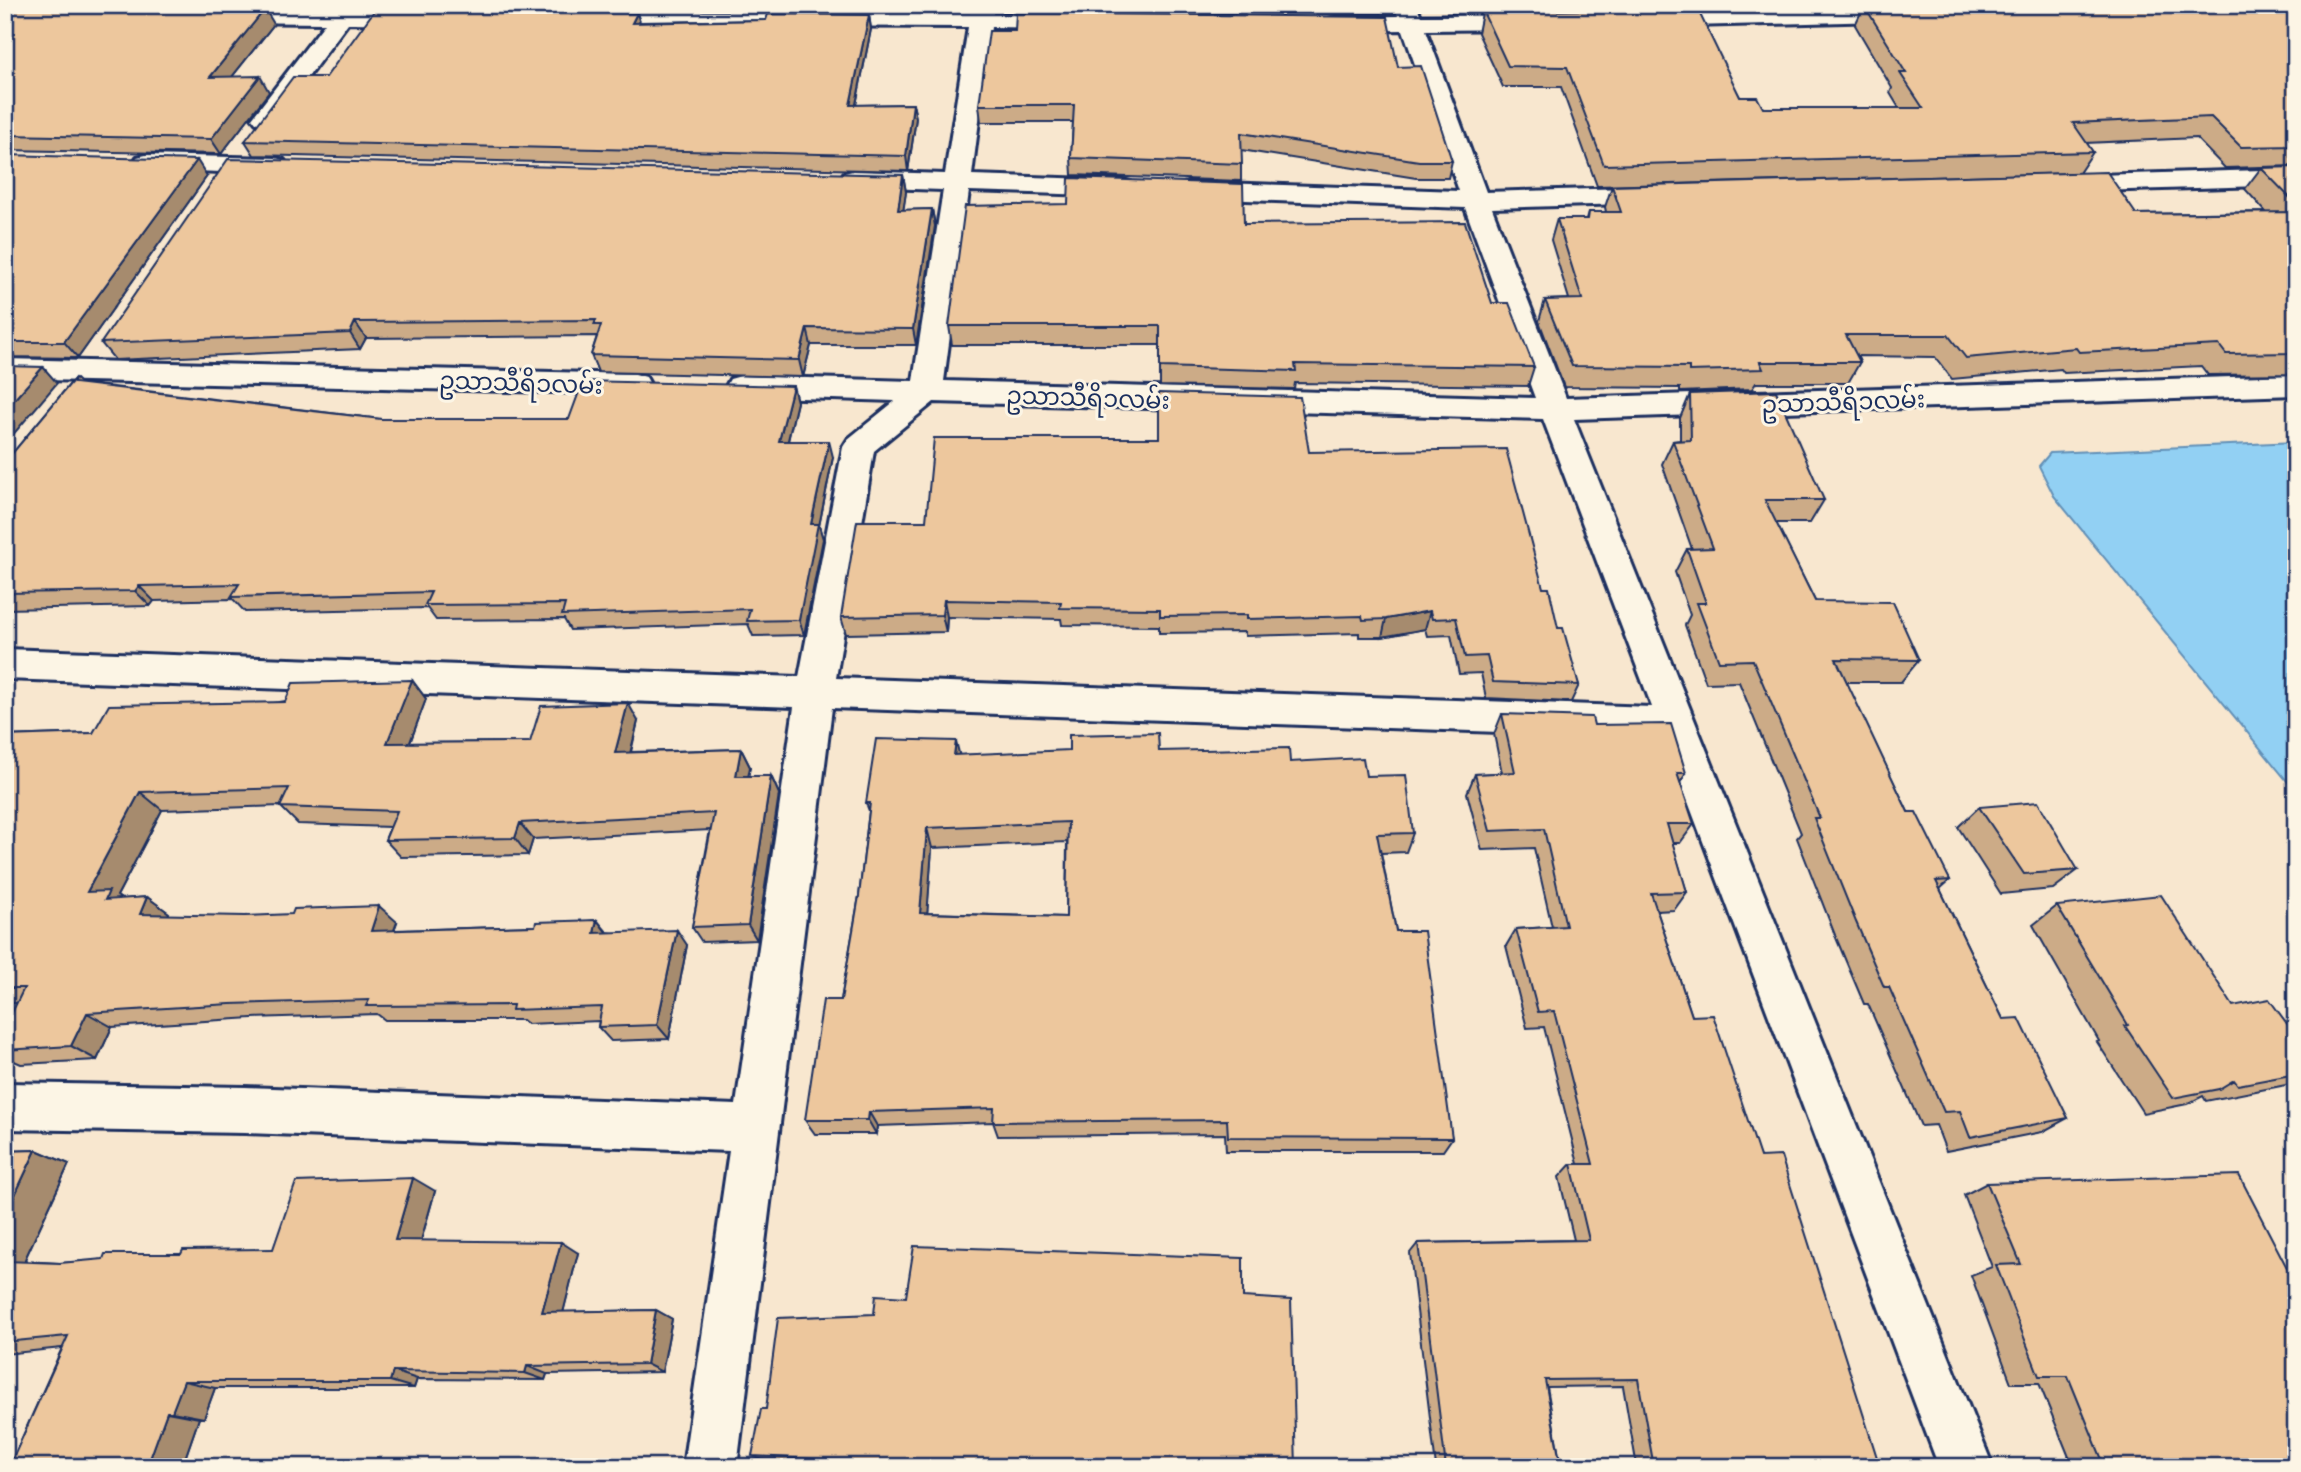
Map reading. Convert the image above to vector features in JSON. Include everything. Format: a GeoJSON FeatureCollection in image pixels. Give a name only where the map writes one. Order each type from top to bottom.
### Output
{"type":"FeatureCollection","features":[{"type":"Feature","properties":{"kind":"street"},"geometry":{"type":"LineString","coordinates":[[222,176],[345,11]]}},
{"type":"Feature","properties":{"kind":"street"},"geometry":{"type":"LineString","coordinates":[[187,14],[345,11],[438,17]]}},
{"type":"Feature","properties":{"kind":"street"},"geometry":{"type":"LineString","coordinates":[[710,1467],[816,694],[859,447],[928,391],[983,13]]}},
{"type":"Feature","properties":{"kind":"street"},"geometry":{"type":"LineString","coordinates":[[564,18],[983,13],[1093,22]]}},
{"type":"Feature","properties":{"kind":"street"},"geometry":{"type":"LineString","coordinates":[[1633,20],[1938,14]]}},
{"type":"Feature","properties":{"kind":"street"},"geometry":{"type":"LineString","coordinates":[[1315,23],[1408,15],[1550,22]]}},
{"type":"Feature","properties":{"kind":"street"},"geometry":{"type":"LineString","coordinates":[[1408,15],[1474,200],[1886,1252],[1966,1467]]}},
{"type":"Feature","properties":{"kind":"street"},"geometry":{"type":"LineString","coordinates":[[124,162],[222,176],[298,166]]}},
{"type":"Feature","properties":{"kind":"street"},"geometry":{"type":"LineString","coordinates":[[2031,185],[2296,177]]}},
{"type":"Feature","properties":{"kind":"street"},"geometry":{"type":"LineString","coordinates":[[821,179],[1474,200],[1683,194]]}},
{"type":"Feature","properties":{"kind":"street"},"geometry":{"type":"LineString","coordinates":[[64,399],[96,358]]}},
{"type":"Feature","properties":{"kind":"street","name":"ဥသာသီရိ၁လမ်း"},"geometry":{"type":"LineString","coordinates":[[5,369],[96,358],[662,384]]}},
{"type":"Feature","properties":{"kind":"street","name":"ဥသာသီရိ၁လမ်း"},"geometry":{"type":"LineString","coordinates":[[718,386],[1556,409],[2296,385]]}},
{"type":"Feature","properties":{"kind":"street"},"geometry":{"type":"LineString","coordinates":[[5,664],[1678,723]]}},
{"type":"Feature","properties":{"kind":"street"},"geometry":{"type":"LineString","coordinates":[[5,1106],[245,1110],[756,1129]]}},
{"type":"Feature","properties":{"kind":"water"},"geometry":{"type":"Polygon","coordinates":[[[2296,442],[2296,792],[2054,496],[2039,466],[2050,453],[2296,442]]]}},
{"type":"Feature","properties":{"kind":"building"},"geometry":{"type":"Polygon","coordinates":[[[1864,5],[2296,5],[2296,146],[2241,147],[2211,117],[2073,123],[2093,152],[1604,165],[1567,67],[1508,66],[1483,12],[1697,8],[1740,97],[1757,97],[1763,108],[1923,108],[1900,73],[1906,73],[1864,5]]]}},
{"type":"Feature","properties":{"kind":"building"},"geometry":{"type":"Polygon","coordinates":[[[5,6],[265,9],[210,77],[260,76],[211,139],[5,135],[5,6]]]}},
{"type":"Feature","properties":{"kind":"building"},"geometry":{"type":"Polygon","coordinates":[[[374,11],[637,13],[632,23],[766,20],[768,14],[869,15],[850,105],[913,104],[906,156],[245,141],[293,77],[326,77],[374,11]]]}},
{"type":"Feature","properties":{"kind":"building"},"geometry":{"type":"Polygon","coordinates":[[[1016,13],[1387,17],[1398,67],[1421,66],[1452,161],[1419,161],[1241,133],[1242,164],[1071,158],[1074,105],[979,105],[989,31],[1015,31],[1016,13]]]}},
{"type":"Feature","properties":{"kind":"building"},"geometry":{"type":"Polygon","coordinates":[[[5,155],[197,160],[64,342],[5,342],[5,155]]]}},
{"type":"Feature","properties":{"kind":"building"},"geometry":{"type":"Polygon","coordinates":[[[228,159],[903,175],[898,210],[932,209],[913,329],[807,328],[799,360],[591,355],[601,325],[594,325],[596,320],[355,322],[350,333],[101,343],[228,159]]]}},
{"type":"Feature","properties":{"kind":"building"},"geometry":{"type":"Polygon","coordinates":[[[2296,167],[2296,204],[2261,168],[2296,167]]]}},
{"type":"Feature","properties":{"kind":"building"},"geometry":{"type":"Polygon","coordinates":[[[2107,172],[2136,214],[2296,212],[2296,353],[2226,354],[2219,345],[2079,352],[2076,348],[1966,358],[1948,335],[1846,335],[1860,362],[1760,362],[1763,369],[1689,371],[1689,367],[1572,366],[1545,300],[1582,299],[1557,219],[1588,219],[1589,212],[1621,212],[1612,186],[2107,172]]]}},
{"type":"Feature","properties":{"kind":"building"},"geometry":{"type":"Polygon","coordinates":[[[1069,178],[1243,184],[1244,224],[1465,222],[1492,303],[1509,303],[1534,367],[1295,364],[1296,371],[1160,367],[1160,326],[949,326],[965,206],[1068,204],[1069,178]]]}},
{"type":"Feature","properties":{"kind":"building"},"geometry":{"type":"Polygon","coordinates":[[[5,366],[43,367],[5,410],[5,366]]]}},
{"type":"Feature","properties":{"kind":"building"},"geometry":{"type":"Polygon","coordinates":[[[75,378],[74,383],[381,419],[569,419],[583,381],[793,386],[779,441],[829,441],[811,524],[818,524],[799,620],[747,621],[750,609],[562,615],[565,604],[425,605],[431,592],[231,597],[239,584],[139,586],[135,591],[5,593],[5,462],[75,378]]]}},
{"type":"Feature","properties":{"kind":"building"},"geometry":{"type":"Polygon","coordinates":[[[1776,391],[1824,500],[1765,500],[1815,601],[1893,602],[1919,660],[1836,659],[1908,812],[1916,812],[1950,880],[1936,881],[2003,1019],[2019,1018],[2068,1118],[1970,1137],[1960,1111],[1944,1112],[1889,987],[1884,987],[1856,922],[1814,818],[1820,818],[1753,660],[1719,661],[1697,603],[1706,603],[1687,549],[1713,548],[1673,441],[1691,440],[1690,394],[1776,391]]]}},
{"type":"Feature","properties":{"kind":"building"},"geometry":{"type":"Polygon","coordinates":[[[1159,393],[1300,397],[1309,452],[1506,449],[1543,588],[1549,588],[1558,628],[1563,628],[1579,685],[1493,682],[1487,656],[1465,657],[1456,618],[1432,619],[1430,611],[1386,619],[1363,620],[1362,616],[1247,619],[1247,615],[1160,616],[1160,609],[1060,608],[1061,602],[944,600],[942,615],[841,617],[857,521],[926,521],[934,438],[1159,438],[1159,393]]]}},
{"type":"Feature","properties":{"kind":"building"},"geometry":{"type":"Polygon","coordinates":[[[412,680],[387,743],[530,742],[541,706],[628,703],[615,753],[741,749],[736,776],[771,776],[748,925],[692,927],[714,813],[520,823],[515,838],[385,840],[397,811],[280,807],[289,788],[140,792],[87,892],[109,891],[105,900],[147,897],[140,914],[245,916],[292,914],[294,909],[379,906],[371,931],[535,926],[536,922],[597,920],[594,933],[677,930],[657,1025],[598,1027],[602,1007],[512,1010],[513,1005],[366,1006],[369,1000],[230,1004],[87,1013],[71,1046],[5,1050],[5,1027],[24,988],[5,988],[5,736],[93,733],[109,705],[285,702],[293,683],[412,680]]]}},
{"type":"Feature","properties":{"kind":"building"},"geometry":{"type":"Polygon","coordinates":[[[1502,714],[1592,717],[1594,725],[1671,724],[1686,773],[1677,773],[1694,824],[1667,824],[1687,892],[1651,893],[1692,1016],[1713,1015],[1760,1157],[1781,1156],[1880,1467],[1654,1467],[1638,1379],[1545,1380],[1561,1467],[1446,1467],[1418,1243],[1589,1240],[1571,1164],[1593,1164],[1554,1011],[1538,1012],[1516,929],[1566,926],[1544,829],[1490,831],[1475,774],[1515,772],[1502,714]]]}},
{"type":"Feature","properties":{"kind":"building"},"geometry":{"type":"Polygon","coordinates":[[[1158,733],[1159,751],[1289,748],[1290,762],[1363,758],[1366,776],[1406,775],[1413,833],[1377,834],[1396,931],[1424,931],[1452,1138],[1228,1137],[1227,1120],[993,1122],[994,1108],[869,1112],[868,1120],[805,1120],[823,1000],[841,1000],[859,896],[870,803],[866,803],[876,739],[956,741],[954,755],[1069,750],[1069,735],[1158,733]],[[1068,822],[927,828],[920,913],[1066,917],[1068,822]]]}},
{"type":"Feature","properties":{"kind":"building"},"geometry":{"type":"Polygon","coordinates":[[[2038,802],[2078,870],[2024,874],[1979,807],[2038,802]]]}},
{"type":"Feature","properties":{"kind":"building"},"geometry":{"type":"Polygon","coordinates":[[[2161,895],[2233,1006],[2269,999],[2296,1036],[2296,1074],[2238,1085],[2234,1080],[2219,1089],[2173,1098],[2125,1026],[2128,1025],[2057,906],[2161,895]]]}},
{"type":"Feature","properties":{"kind":"building"},"geometry":{"type":"Polygon","coordinates":[[[36,1150],[5,1216],[5,1151],[36,1150]]]}},
{"type":"Feature","properties":{"kind":"building"},"geometry":{"type":"Polygon","coordinates":[[[2239,1175],[2296,1285],[2296,1467],[2105,1467],[2068,1376],[2039,1376],[1996,1265],[2021,1264],[1987,1183],[2239,1175]]]}},
{"type":"Feature","properties":{"kind":"building"},"geometry":{"type":"Polygon","coordinates":[[[413,1178],[395,1240],[561,1242],[542,1312],[656,1310],[646,1364],[527,1366],[525,1373],[393,1371],[390,1381],[184,1381],[172,1412],[167,1412],[147,1467],[9,1467],[68,1336],[5,1342],[5,1261],[60,1263],[103,1259],[105,1254],[181,1254],[183,1250],[273,1249],[296,1182],[413,1178]]]}},
{"type":"Feature","properties":{"kind":"building"},"geometry":{"type":"Polygon","coordinates":[[[914,1246],[1243,1258],[1243,1297],[1291,1300],[1296,1467],[850,1467],[851,1461],[752,1456],[761,1409],[766,1409],[778,1318],[874,1314],[876,1295],[906,1297],[914,1246]]]}}]}
